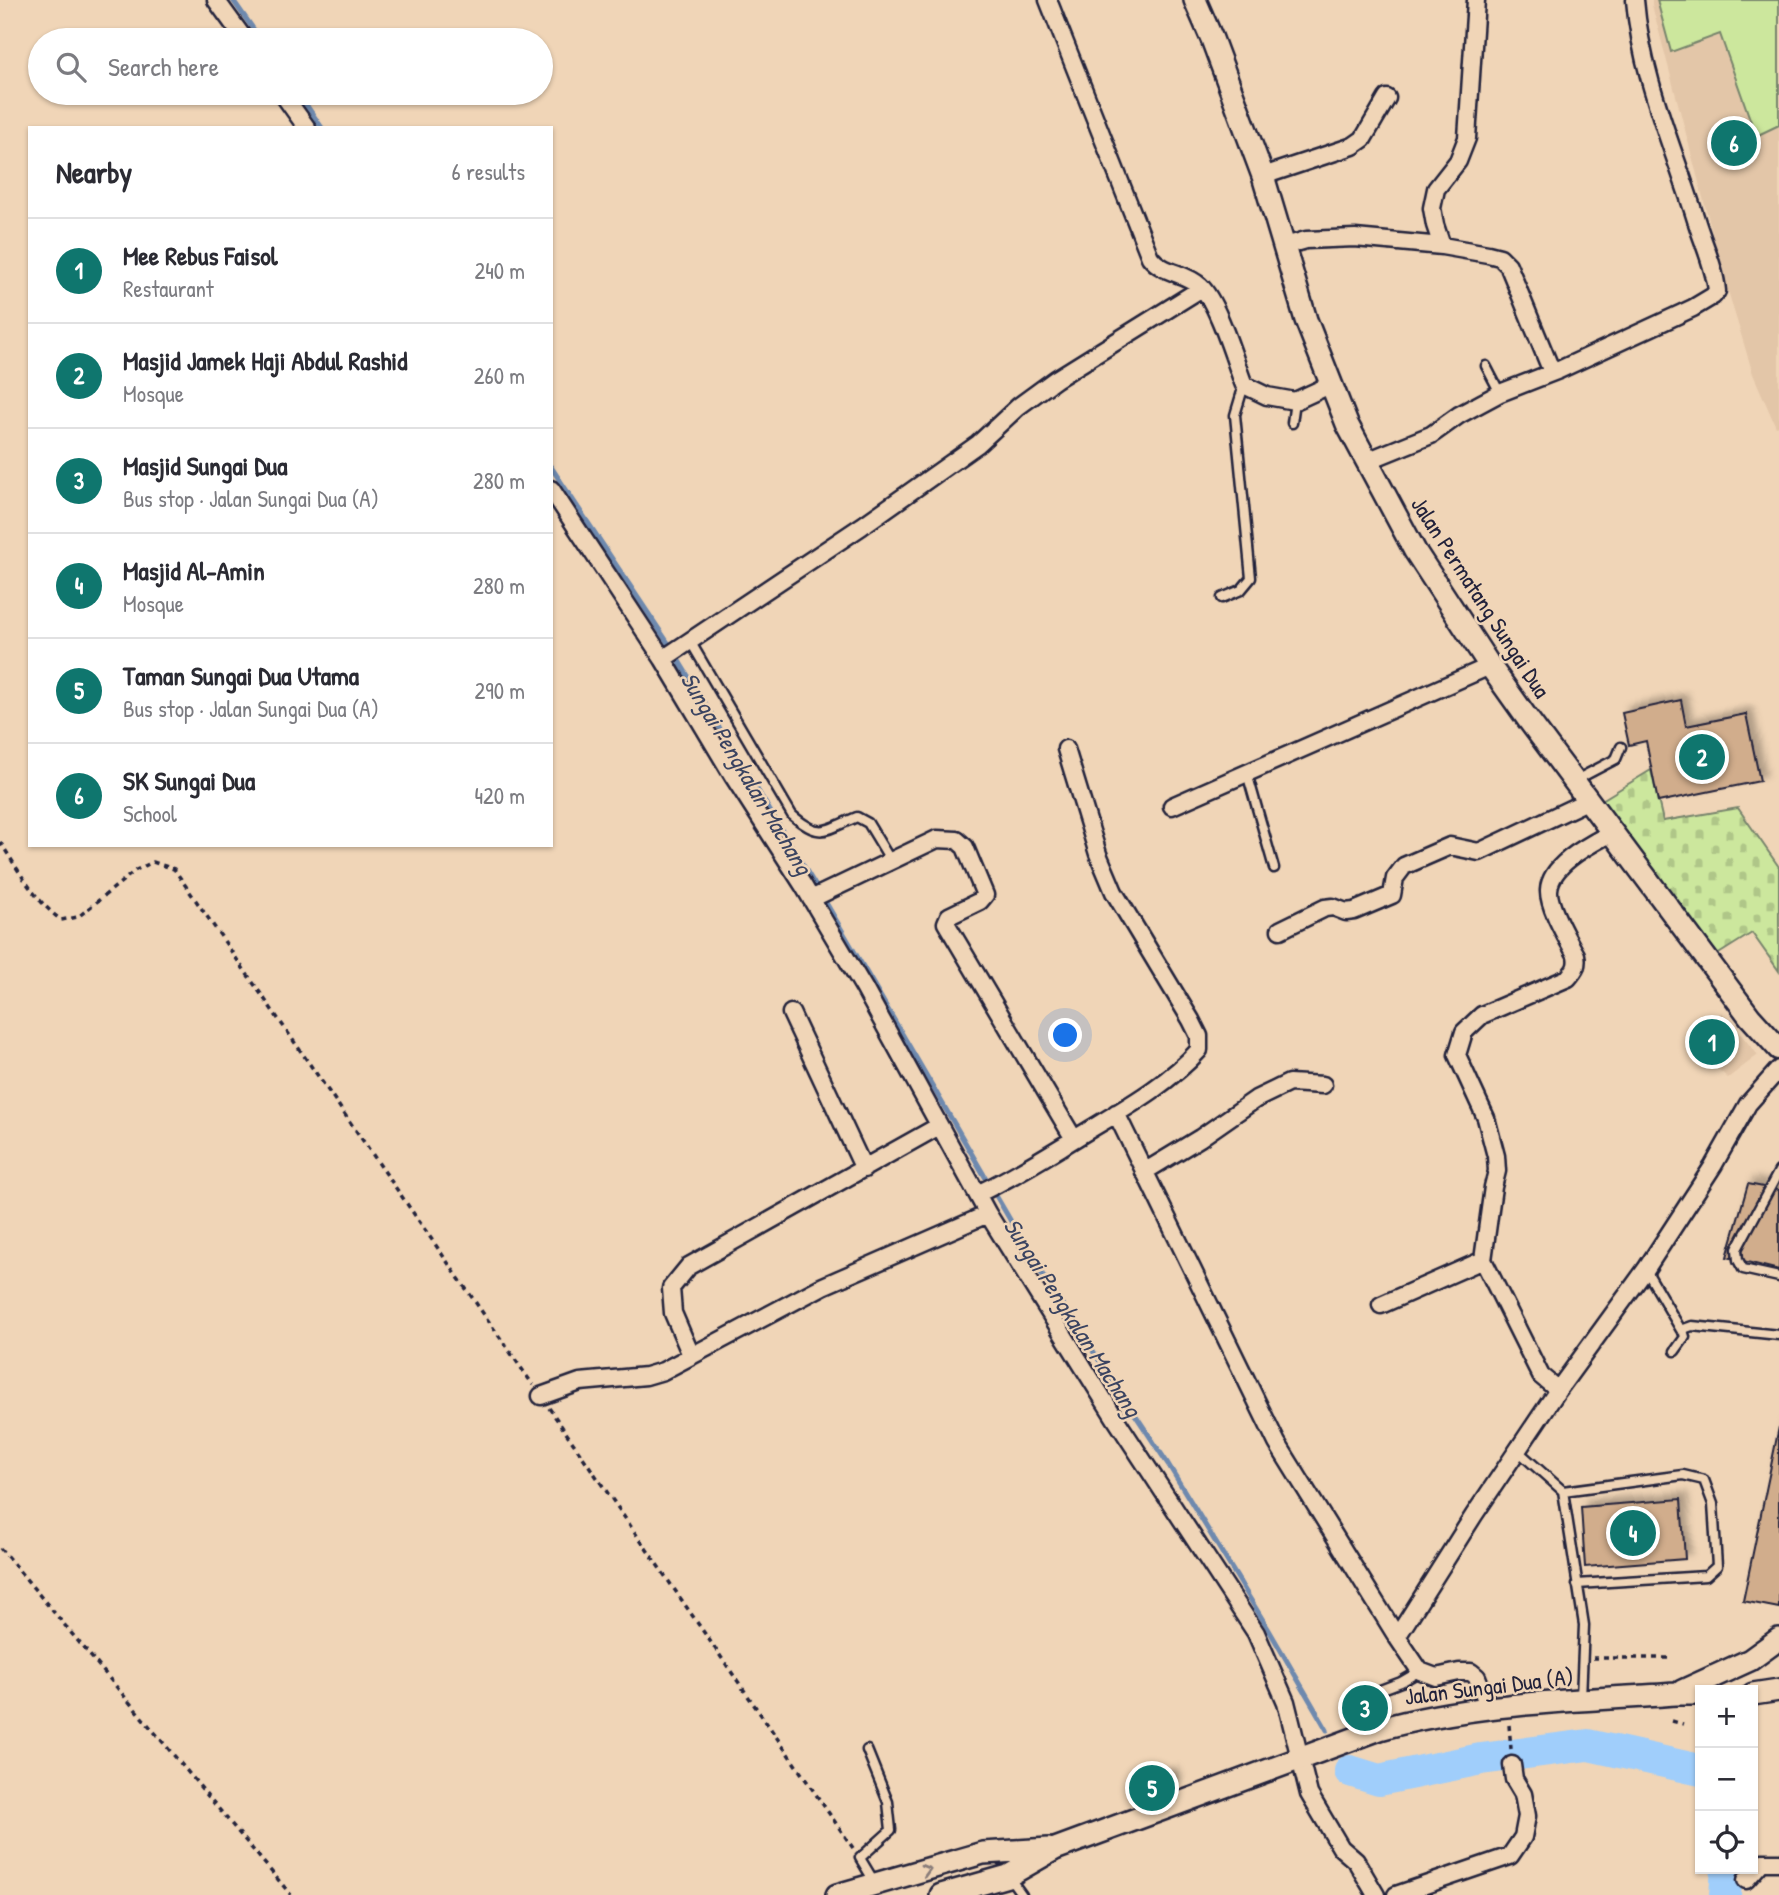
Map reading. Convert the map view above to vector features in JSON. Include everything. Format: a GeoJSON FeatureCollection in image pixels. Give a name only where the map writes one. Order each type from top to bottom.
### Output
{"type":"FeatureCollection","features":[{"type":"Feature","properties":{"kind":"main road","name":"Jalan Permatang Sungai Dua"},"geometry":{"type":"LineString","coordinates":[[1195,0],[1263,176],[1306,320],[1347,424],[1415,551],[1490,666],[1587,801],[1750,1017],[1779,1049]]}},
{"type":"Feature","properties":{"kind":"main road"},"geometry":{"type":"LineString","coordinates":[[1676,1694],[1750,1660],[1779,1639]]}},
{"type":"Feature","properties":{"kind":"main road"},"geometry":{"type":"LineString","coordinates":[[1758,1694],[1779,1690]]}},
{"type":"Feature","properties":{"kind":"main road","name":"Jalan Sungai Dua (A)"},"geometry":{"type":"LineString","coordinates":[[941,1895],[1008,1876],[1055,1849],[1380,1729],[1418,1718],[1489,1708],[1695,1694]]}},
{"type":"Feature","properties":{"kind":"main road"},"geometry":{"type":"LineString","coordinates":[[1758,1695],[1779,1703]]}},
{"type":"Feature","properties":{"kind":"main road","name":"Jalan Sungai Dua (A)"},"geometry":{"type":"LineString","coordinates":[[837,1895],[983,1853],[1055,1849]]}},
{"type":"Feature","properties":{"kind":"street"},"geometry":{"type":"LineString","coordinates":[[216,0],[236,28]]}},
{"type":"Feature","properties":{"kind":"street"},"geometry":{"type":"LineString","coordinates":[[1048,0],[1150,257],[1157,267],[1193,280],[1202,288],[1213,307],[1244,385],[1267,396],[1294,401],[1332,384]]}},
{"type":"Feature","properties":{"kind":"street"},"geometry":{"type":"LineString","coordinates":[[1442,246],[1432,208],[1436,189],[1458,161],[1466,138],[1476,0]]}},
{"type":"Feature","properties":{"kind":"street"},"geometry":{"type":"LineString","coordinates":[[1367,461],[1431,435],[1459,415],[1500,393],[1693,308],[1717,291],[1688,192],[1659,111],[1641,43],[1635,0]]}},
{"type":"Feature","properties":{"kind":"street"},"geometry":{"type":"LineString","coordinates":[[1263,176],[1353,146],[1363,139],[1387,99]]}},
{"type":"Feature","properties":{"kind":"street"},"geometry":{"type":"LineString","coordinates":[[291,105],[306,126]]}},
{"type":"Feature","properties":{"kind":"street"},"geometry":{"type":"LineString","coordinates":[[1285,246],[1306,240],[1355,238],[1442,246],[1500,257],[1508,265],[1552,372]]}},
{"type":"Feature","properties":{"kind":"street"},"geometry":{"type":"LineString","coordinates":[[663,659],[862,526],[978,444],[1019,406],[1056,379],[1202,288]]}},
{"type":"Feature","properties":{"kind":"street"},"geometry":{"type":"LineString","coordinates":[[553,492],[663,659],[811,899],[939,1126],[980,1193],[988,1213],[1115,1418],[1256,1633],[1286,1702],[1309,1794],[1341,1848],[1356,1861],[1376,1895]]}},
{"type":"Feature","properties":{"kind":"street"},"geometry":{"type":"LineString","coordinates":[[1172,806],[1490,666]]}},
{"type":"Feature","properties":{"kind":"street"},"geometry":{"type":"LineString","coordinates":[[980,1193],[1015,1176],[1116,1113],[1186,1065],[1199,1050],[1199,1036],[1114,892],[1098,854],[1066,749]]}},
{"type":"Feature","properties":{"kind":"street"},"geometry":{"type":"LineString","coordinates":[[1280,930],[1325,908],[1354,911],[1393,899],[1395,878],[1404,866],[1450,846],[1479,852],[1587,801]]}},
{"type":"Feature","properties":{"kind":"street"},"geometry":{"type":"LineString","coordinates":[[1558,1390],[1541,1376],[1483,1260],[1497,1171],[1496,1156],[1486,1118],[1457,1055],[1458,1043],[1464,1032],[1482,1015],[1568,978],[1574,971],[1578,963],[1576,955],[1551,900],[1549,888],[1560,867],[1574,854],[1611,833]]}},
{"type":"Feature","properties":{"kind":"street"},"geometry":{"type":"LineString","coordinates":[[811,899],[937,839],[957,840],[965,847],[985,895],[980,901],[949,916],[946,923],[1074,1139]]}},
{"type":"Feature","properties":{"kind":"street"},"geometry":{"type":"LineString","coordinates":[[791,1013],[864,1169]]}},
{"type":"Feature","properties":{"kind":"street"},"geometry":{"type":"LineString","coordinates":[[1398,1637],[1558,1390],[1646,1269],[1713,1166],[1748,1104],[1779,1069]]}},
{"type":"Feature","properties":{"kind":"street"},"geometry":{"type":"LineString","coordinates":[[1144,1172],[1267,1094],[1289,1083],[1323,1086]]}},
{"type":"Feature","properties":{"kind":"street"},"geometry":{"type":"LineString","coordinates":[[1116,1113],[1277,1443],[1398,1637],[1420,1671],[1436,1677],[1459,1671],[1471,1672],[1477,1677],[1489,1708]]}},
{"type":"Feature","properties":{"kind":"street"},"geometry":{"type":"LineString","coordinates":[[691,1355],[673,1313],[671,1288],[689,1266],[939,1126]]}},
{"type":"Feature","properties":{"kind":"street"},"geometry":{"type":"LineString","coordinates":[[541,1396],[580,1382],[646,1376],[663,1371],[823,1286],[988,1213]]}},
{"type":"Feature","properties":{"kind":"street"},"geometry":{"type":"LineString","coordinates":[[1381,1305],[1483,1260]]}},
{"type":"Feature","properties":{"kind":"street"},"geometry":{"type":"LineString","coordinates":[[1396,1895],[1510,1856],[1523,1836],[1527,1816],[1523,1794],[1514,1779],[1512,1765]]}},
{"type":"Feature","properties":{"kind":"street"},"geometry":{"type":"LineString","coordinates":[[1745,1881],[1762,1862],[1779,1861]]}},
{"type":"Feature","properties":{"kind":"lane"},"geometry":{"type":"LineString","coordinates":[[1486,366],[1500,393]]}},
{"type":"Feature","properties":{"kind":"lane"},"geometry":{"type":"LineString","coordinates":[[1222,598],[1241,590],[1251,578],[1235,415],[1244,385]]}},
{"type":"Feature","properties":{"kind":"lane"},"geometry":{"type":"LineString","coordinates":[[1292,423],[1294,401]]}},
{"type":"Feature","properties":{"kind":"lane"},"geometry":{"type":"LineString","coordinates":[[690,641],[792,815],[809,830],[824,831],[857,817],[875,831],[891,861]]}},
{"type":"Feature","properties":{"kind":"lane"},"geometry":{"type":"LineString","coordinates":[[1573,781],[1616,759],[1621,747]]}},
{"type":"Feature","properties":{"kind":"lane"},"geometry":{"type":"LineString","coordinates":[[1247,773],[1274,869]]}},
{"type":"Feature","properties":{"kind":"lane"},"geometry":{"type":"LineString","coordinates":[[1779,1171],[1737,1249],[1738,1260],[1743,1269],[1779,1277]]}},
{"type":"Feature","properties":{"kind":"lane"},"geometry":{"type":"LineString","coordinates":[[1646,1269],[1679,1328],[1683,1330],[1685,1337],[1675,1351]]}},
{"type":"Feature","properties":{"kind":"lane"},"geometry":{"type":"LineString","coordinates":[[1683,1330],[1692,1326],[1779,1335]]}},
{"type":"Feature","properties":{"kind":"lane"},"geometry":{"type":"LineString","coordinates":[[1517,1451],[1563,1491],[1584,1625],[1581,1701]]}},
{"type":"Feature","properties":{"kind":"lane"},"geometry":{"type":"LineString","coordinates":[[1563,1491],[1684,1475],[1704,1480],[1713,1504],[1717,1566],[1706,1576],[1577,1584]]}},
{"type":"Feature","properties":{"kind":"lane"},"geometry":{"type":"LineString","coordinates":[[1354,1700],[1401,1682],[1420,1671]]}},
{"type":"Feature","properties":{"kind":"lane"},"geometry":{"type":"LineString","coordinates":[[867,1750],[887,1802],[891,1830],[860,1858],[876,1885]]}},
{"type":"Feature","properties":{"kind":"lane"},"geometry":{"type":"LineString","coordinates":[[1008,1876],[1022,1895]]}},
{"type":"Feature","properties":{"kind":"path"},"geometry":{"type":"LineString","coordinates":[[0,842],[49,912],[61,920],[78,917],[136,870],[153,862],[174,869],[860,1858]]}},
{"type":"Feature","properties":{"kind":"path"},"geometry":{"type":"LineString","coordinates":[[0,1548],[291,1895]]}},
{"type":"Feature","properties":{"kind":"path"},"geometry":{"type":"LineString","coordinates":[[1581,1659],[1671,1658]]}},
{"type":"Feature","properties":{"kind":"path"},"geometry":{"type":"LineString","coordinates":[[1672,1721],[1683,1724]]}},
{"type":"Feature","properties":{"kind":"shaded area"},"geometry":{"type":"Polygon","coordinates":[[[1652,0],[1779,0],[1779,426],[1776,427],[1753,374],[1725,281],[1652,0]]]}},
{"type":"Feature","properties":{"kind":"shaded area"},"geometry":{"type":"Polygon","coordinates":[[[1722,1012],[1758,1055],[1728,1078],[1690,1043],[1722,1012]]]}},
{"type":"Feature","properties":{"kind":"green space"},"geometry":{"type":"Polygon","coordinates":[[[1657,0],[1779,0],[1779,125],[1756,136],[1720,34],[1671,52],[1657,0]]]}},
{"type":"Feature","properties":{"kind":"green space"},"geometry":{"type":"Polygon","coordinates":[[[1651,770],[1663,821],[1738,808],[1779,867],[1779,971],[1752,933],[1717,955],[1602,800],[1651,770]]]}},
{"type":"Feature","properties":{"kind":"building"},"geometry":{"type":"Polygon","coordinates":[[[1681,700],[1686,726],[1746,714],[1760,781],[1658,802],[1646,741],[1629,745],[1622,713],[1681,700]]]}},
{"type":"Feature","properties":{"kind":"building"},"geometry":{"type":"Polygon","coordinates":[[[1748,1184],[1779,1190],[1779,1270],[1727,1257],[1748,1184]]]}},
{"type":"Feature","properties":{"kind":"building"},"geometry":{"type":"Polygon","coordinates":[[[1779,1427],[1779,1608],[1743,1601],[1779,1427]]]}},
{"type":"Feature","properties":{"kind":"building"},"geometry":{"type":"Polygon","coordinates":[[[1681,1499],[1685,1559],[1585,1567],[1581,1507],[1681,1499]]]}},
{"type":"Feature","properties":{"kind":"building"},"geometry":{"type":"Polygon","coordinates":[[[1171,1774],[1176,1785],[1134,1800],[1130,1788],[1171,1774]]]}},
{"type":"Feature","properties":{"kind":"waterway","name":"Sungai Pengkalan Machang"},"geometry":{"type":"LineString","coordinates":[[233,0],[253,28]]}},
{"type":"Feature","properties":{"kind":"waterway","name":"Sungai Pengkalan Machang"},"geometry":{"type":"LineString","coordinates":[[306,105],[321,126]]}},
{"type":"Feature","properties":{"kind":"waterway","name":"Sungai Pengkalan Machang"},"geometry":{"type":"LineString","coordinates":[[553,470],[670,646]]}},
{"type":"Feature","properties":{"kind":"waterway","name":"Sungai Pengkalan Machang"},"geometry":{"type":"LineString","coordinates":[[679,661],[815,885]]}},
{"type":"Feature","properties":{"kind":"waterway","name":"Sungai Pengkalan Machang"},"geometry":{"type":"LineString","coordinates":[[825,901],[1038,1268],[1168,1464],[1327,1730]]}},
{"type":"Feature","properties":{"kind":"waterway","name":"Sungai Pengkalan Machang"},"geometry":{"type":"LineString","coordinates":[[1350,1771],[1379,1780],[1481,1759],[1588,1745],[1695,1769]]}},
{"type":"Feature","properties":{"kind":"waterway","name":"Sungai Pengkalan Machang"},"geometry":{"type":"LineString","coordinates":[[1725,1895],[1727,1874]]}},
{"type":"Feature","properties":{"kind":"place","name":"SK Sungai Dua"},"geometry":{"type":"Point","coordinates":[1734,143]}},
{"type":"Feature","properties":{"kind":"place","name":"Masjid Jamek Haji Abdul Rashid"},"geometry":{"type":"Point","coordinates":[1702,757]}},
{"type":"Feature","properties":{"kind":"place","name":"Mee Rebus Faisol"},"geometry":{"type":"Point","coordinates":[1712,1042]}},
{"type":"Feature","properties":{"kind":"place","name":"Masjid Al-Amin"},"geometry":{"type":"Point","coordinates":[1633,1533]}},
{"type":"Feature","properties":{"kind":"place","name":"Masjid Sungai Dua"},"geometry":{"type":"Point","coordinates":[1365,1708]}},
{"type":"Feature","properties":{"kind":"place","name":"Taman Sungai Dua Utama"},"geometry":{"type":"Point","coordinates":[1152,1788]}}]}
